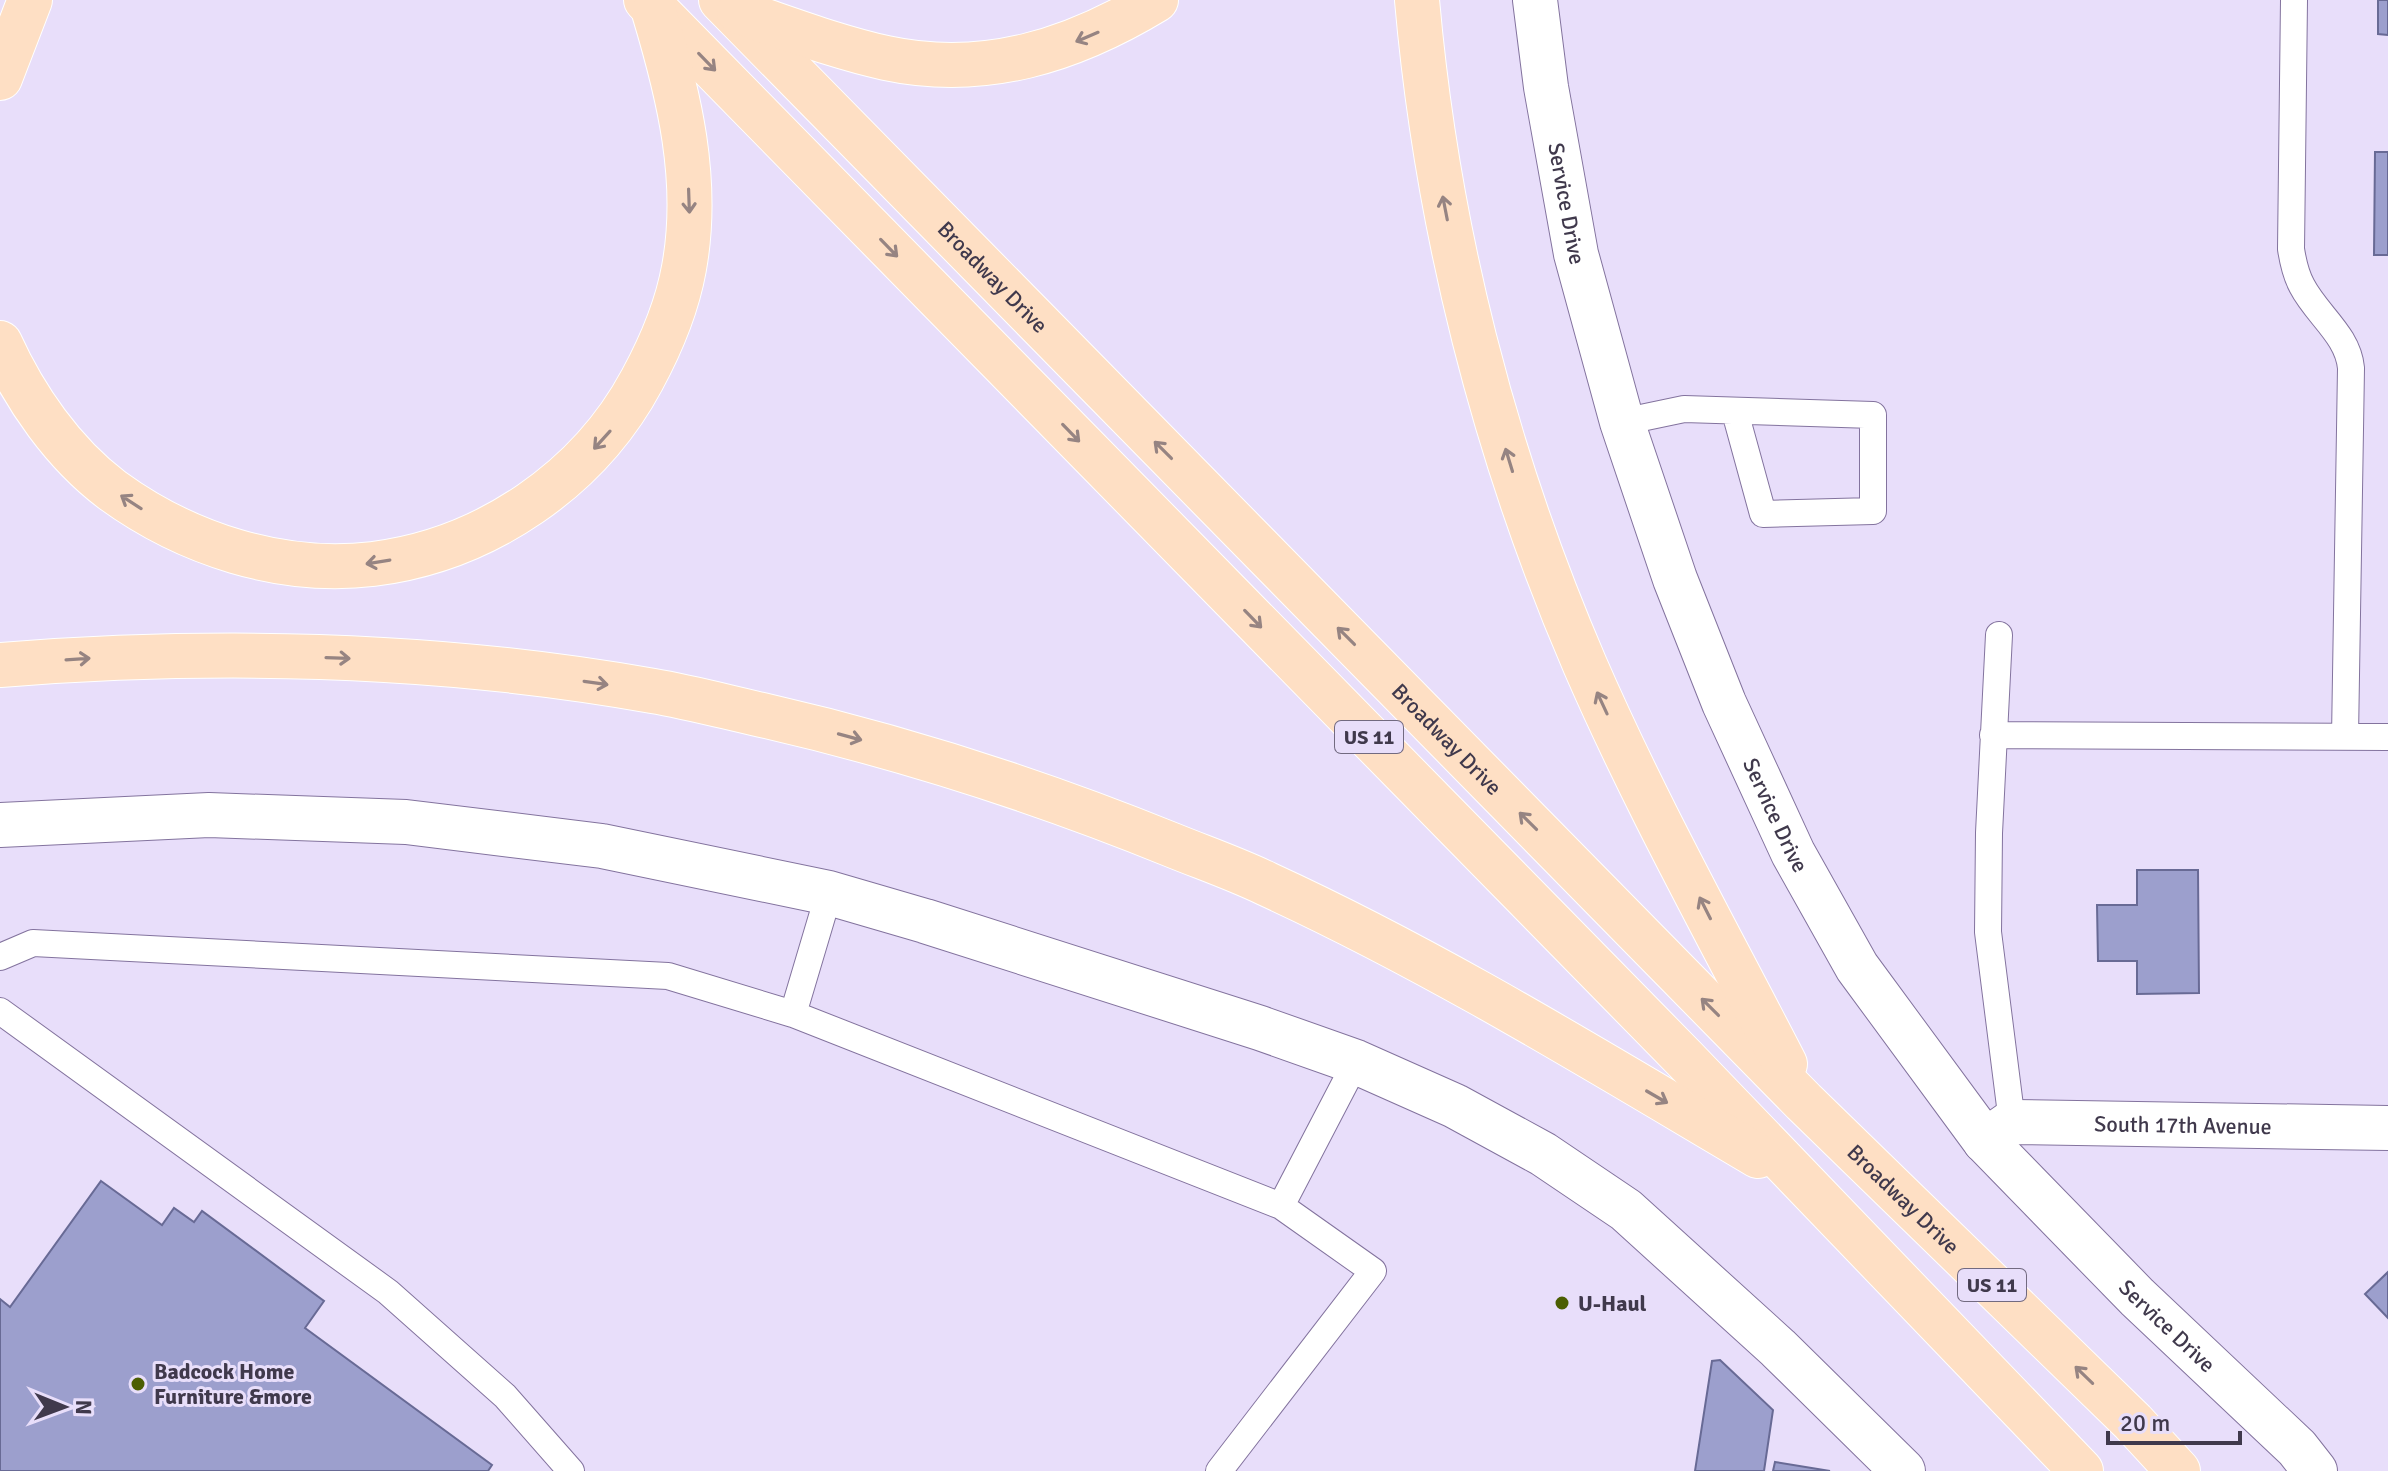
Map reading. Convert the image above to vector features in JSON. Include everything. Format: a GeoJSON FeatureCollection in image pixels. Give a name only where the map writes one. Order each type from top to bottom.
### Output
{"type":"FeatureCollection","features":[{"type":"Feature","properties":{"kind":"main road"},"geometry":{"type":"LineString","coordinates":[[0,10],[12,0]]}},
{"type":"Feature","properties":{"kind":"main road"},"geometry":{"type":"LineString","coordinates":[[0,78],[30,0]]}},
{"type":"Feature","properties":{"kind":"main road"},"geometry":{"type":"LineString","coordinates":[[725,4],[803,34],[888,58],[982,65],[1027,57],[1068,45],[1115,25],[1156,0]]}},
{"type":"Feature","properties":{"kind":"main road"},"geometry":{"type":"LineString","coordinates":[[1417,0],[1439,176],[1453,248],[1493,407],[1524,508],[1585,666],[1635,774],[1804,1102]]}},
{"type":"Feature","properties":{"kind":"main road"},"geometry":{"type":"LineString","coordinates":[[0,343],[18,381],[76,457],[110,489],[156,519],[190,536],[230,550],[275,560],[325,565],[373,564],[459,541],[500,522],[543,496],[606,437],[657,353],[673,309],[684,268],[690,220],[688,176],[681,111],[650,3]]}},
{"type":"Feature","properties":{"kind":"main road","name":"US 11"},"geometry":{"type":"LineString","coordinates":[[650,3],[1805,1183],[2081,1471]]}},
{"type":"Feature","properties":{"kind":"main road","name":"Broadway Drive"},"geometry":{"type":"LineString","coordinates":[[725,4],[1804,1102],[2133,1422],[2178,1471]]}},
{"type":"Feature","properties":{"kind":"main road"},"geometry":{"type":"LineString","coordinates":[[0,665],[84,658],[221,656],[349,659],[506,671],[654,691],[808,726],[952,765],[1112,821],[1266,883],[1433,966],[1805,1183]]}},
{"type":"Feature","properties":{"kind":"street","name":"Service Drive"},"geometry":{"type":"LineString","coordinates":[[1535,0],[1546,87],[1576,254],[1622,422],[1691,620],[1724,703],[1793,853],[1857,967],[2137,1297],[2297,1448],[2315,1471]]}},
{"type":"Feature","properties":{"kind":"street"},"geometry":{"type":"LineString","coordinates":[[0,825],[209,815],[406,822],[602,846],[829,893],[1356,1062],[1455,1106],[1543,1154],[1626,1210],[1778,1348],[1893,1466]]}},
{"type":"Feature","properties":{"kind":"street","name":"South 17th Avenue"},"geometry":{"type":"LineString","coordinates":[[1998,1132],[2388,1128]]}},
{"type":"Feature","properties":{"kind":"lane"},"geometry":{"type":"LineString","coordinates":[[2294,0],[2291,249],[2302,288],[2344,343],[2351,368],[2345,737]]}},
{"type":"Feature","properties":{"kind":"lane"},"geometry":{"type":"LineString","coordinates":[[1622,422],[1684,409],[1873,415],[1873,511],[1763,514],[1735,412]]}},
{"type":"Feature","properties":{"kind":"lane"},"geometry":{"type":"LineString","coordinates":[[1998,1132],[1988,932],[1999,635]]}},
{"type":"Feature","properties":{"kind":"lane"},"geometry":{"type":"LineString","coordinates":[[1993,735],[2388,737]]}},
{"type":"Feature","properties":{"kind":"lane"},"geometry":{"type":"LineString","coordinates":[[793,1014],[829,893]]}},
{"type":"Feature","properties":{"kind":"lane"},"geometry":{"type":"LineString","coordinates":[[0,957],[33,943],[668,976],[793,1014],[1281,1206],[1373,1271],[1219,1471]]}},
{"type":"Feature","properties":{"kind":"lane"},"geometry":{"type":"LineString","coordinates":[[0,1011],[388,1292],[505,1396],[571,1471]]}},
{"type":"Feature","properties":{"kind":"lane"},"geometry":{"type":"LineString","coordinates":[[1281,1206],[1356,1062]]}},
{"type":"Feature","properties":{"kind":"building"},"geometry":{"type":"Polygon","coordinates":[[[2378,0],[2388,0],[2388,35],[2378,34],[2378,0]]]}},
{"type":"Feature","properties":{"kind":"building"},"geometry":{"type":"Polygon","coordinates":[[[2375,152],[2388,152],[2388,255],[2374,255],[2375,152]]]}},
{"type":"Feature","properties":{"kind":"building"},"geometry":{"type":"Polygon","coordinates":[[[2137,870],[2198,870],[2199,993],[2137,994],[2137,961],[2098,961],[2097,905],[2137,905],[2137,870]]]}},
{"type":"Feature","properties":{"kind":"building"},"geometry":{"type":"Polygon","coordinates":[[[101,1181],[162,1225],[174,1208],[194,1222],[202,1211],[324,1301],[305,1328],[492,1465],[488,1471],[0,1471],[0,1299],[10,1307],[101,1181]]]}},
{"type":"Feature","properties":{"kind":"building"},"geometry":{"type":"Polygon","coordinates":[[[2388,1272],[2388,1318],[2365,1294],[2388,1272]]]}},
{"type":"Feature","properties":{"kind":"building"},"geometry":{"type":"Polygon","coordinates":[[[1720,1360],[1773,1410],[1764,1471],[1695,1471],[1712,1361],[1720,1360]]]}},
{"type":"Feature","properties":{"kind":"building"},"geometry":{"type":"Polygon","coordinates":[[[1775,1462],[1830,1471],[1773,1471],[1775,1462]]]}},
{"type":"Feature","properties":{"kind":"place","name":"U-Haul"},"geometry":{"type":"Point","coordinates":[1562,1303]}},
{"type":"Feature","properties":{"kind":"place","name":"Badcock Home Furniture &more"},"geometry":{"type":"Point","coordinates":[138,1384]}}]}
